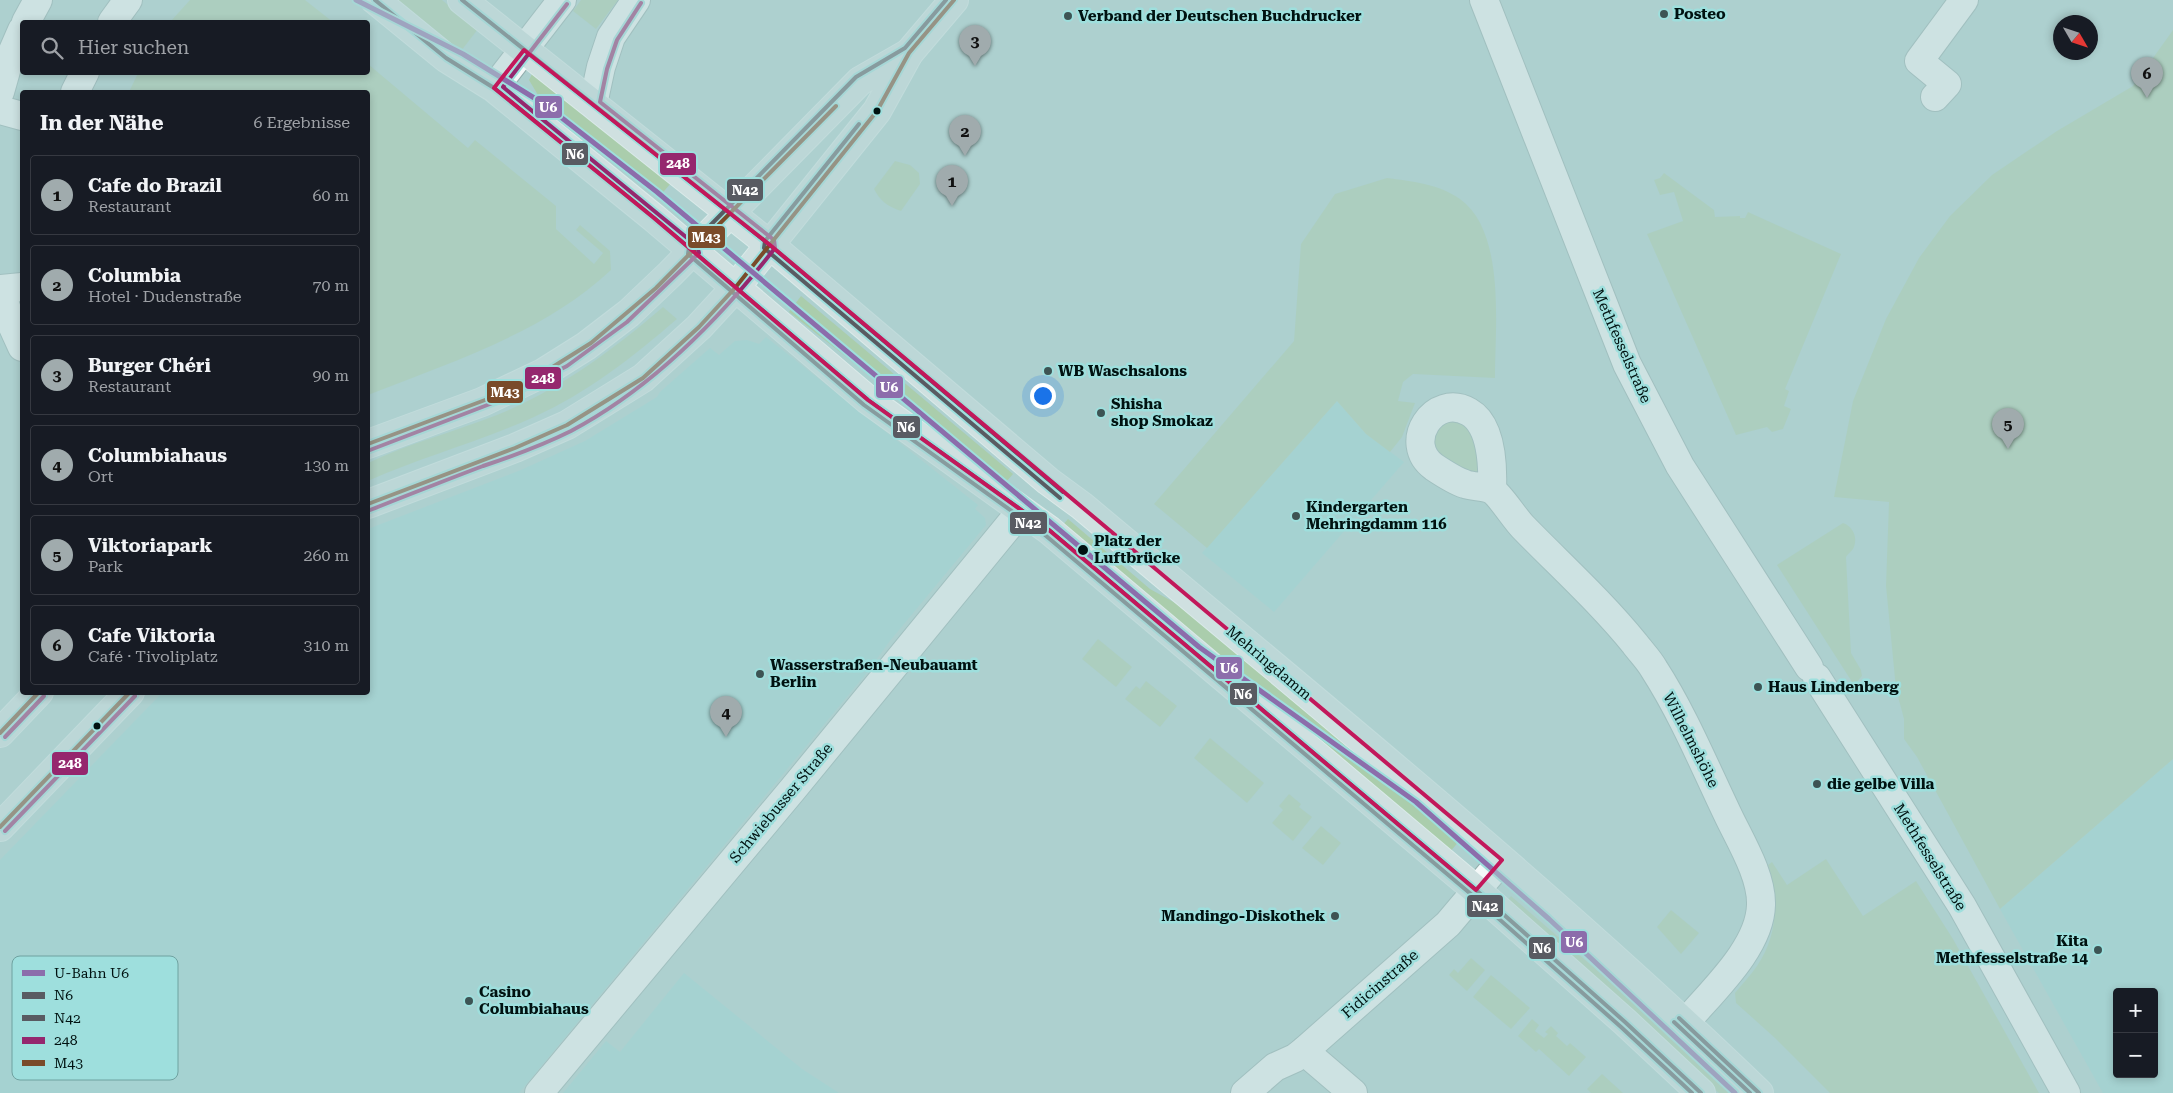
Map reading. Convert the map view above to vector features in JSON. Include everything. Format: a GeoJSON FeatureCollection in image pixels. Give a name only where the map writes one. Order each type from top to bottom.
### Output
{"type":"FeatureCollection","features":[{"type":"Feature","properties":{"kind":"main road"},"geometry":{"type":"LineString","coordinates":[[375,0],[446,58],[494,88],[693,251],[868,400],[1049,530],[1476,890],[1625,1022],[1701,1093]]}},
{"type":"Feature","properties":{"kind":"main road","name":"Mehringdamm"},"geometry":{"type":"LineString","coordinates":[[462,0],[770,245],[1048,481],[1082,506],[1502,860],[1685,1023],[1759,1093]]}},
{"type":"Feature","properties":{"kind":"main road"},"geometry":{"type":"LineString","coordinates":[[370,503],[515,448],[567,425],[643,378],[699,327],[735,288],[877,111],[909,53],[954,0]]}},
{"type":"Feature","properties":{"kind":"main road"},"geometry":{"type":"LineString","coordinates":[[370,443],[482,402],[544,373],[586,346],[629,313],[693,251],[860,80],[909,53]]}},
{"type":"Feature","properties":{"kind":"main road"},"geometry":{"type":"LineString","coordinates":[[1021,511],[1048,481]]}},
{"type":"Feature","properties":{"kind":"main road"},"geometry":{"type":"LineString","coordinates":[[0,732],[36,695]]}},
{"type":"Feature","properties":{"kind":"main road"},"geometry":{"type":"LineString","coordinates":[[0,827],[127,695]]}},
{"type":"Feature","properties":{"kind":"street"},"geometry":{"type":"LineString","coordinates":[[27,20],[38,0]]}},
{"type":"Feature","properties":{"kind":"street"},"geometry":{"type":"LineString","coordinates":[[113,20],[128,0]]}},
{"type":"Feature","properties":{"kind":"street"},"geometry":{"type":"LineString","coordinates":[[494,88],[562,0]]}},
{"type":"Feature","properties":{"kind":"street"},"geometry":{"type":"LineString","coordinates":[[593,104],[601,67],[611,37],[636,0]]}},
{"type":"Feature","properties":{"kind":"street","name":"Methfesselstraße"},"geometry":{"type":"LineString","coordinates":[[1484,0],[1627,364],[1680,466],[1962,906],[2066,1093]]}},
{"type":"Feature","properties":{"kind":"street"},"geometry":{"type":"LineString","coordinates":[[1935,97],[1947,84],[1918,61],[1964,0]]}},
{"type":"Feature","properties":{"kind":"street"},"geometry":{"type":"LineString","coordinates":[[0,92],[9,60],[20,35]]}},
{"type":"Feature","properties":{"kind":"street"},"geometry":{"type":"LineString","coordinates":[[77,90],[84,75]]}},
{"type":"Feature","properties":{"kind":"street"},"geometry":{"type":"LineString","coordinates":[[0,110],[20,115]]}},
{"type":"Feature","properties":{"kind":"street"},"geometry":{"type":"LineString","coordinates":[[20,288],[0,289],[20,343]]}},
{"type":"Feature","properties":{"kind":"street","name":"Wilhelmshöhe"},"geometry":{"type":"LineString","coordinates":[[1492,490],[1522,526],[1612,615],[1654,668],[1688,731],[1754,872],[1761,904],[1755,934],[1745,952],[1685,1023]]}},
{"type":"Feature","properties":{"kind":"street","name":"Schwiebusser Straße"},"geometry":{"type":"LineString","coordinates":[[539,1093],[1021,511]]}},
{"type":"Feature","properties":{"kind":"street","name":"Fidicinstraße"},"geometry":{"type":"LineString","coordinates":[[1245,1093],[1275,1067],[1296,1058],[1448,924],[1502,860]]}},
{"type":"Feature","properties":{"kind":"street"},"geometry":{"type":"LineString","coordinates":[[1304,1050],[1353,1093]]}},
{"type":"Feature","properties":{"kind":"highlighted area"},"geometry":{"type":"Polygon","coordinates":[[[524,50],[770,245],[1502,860],[1476,890],[1049,530],[868,400],[654,218],[494,88],[524,50]]]}},
{"type":"Feature","properties":{"kind":"shaded area"},"geometry":{"type":"Polygon","coordinates":[[[766,337],[978,505],[975,509],[985,518],[986,525],[889,642],[869,670],[519,1093],[0,1093],[0,860],[160,695],[370,695],[370,528],[521,470],[585,441],[657,397],[660,392],[710,348],[719,355],[735,341],[747,340],[759,344],[766,337]]]}},
{"type":"Feature","properties":{"kind":"shaded area","name":"Kindergarten Mehringdamm 116"},"geometry":{"type":"Polygon","coordinates":[[[1337,401],[1366,434],[1404,462],[1274,612],[1202,553],[1337,401]]]}},
{"type":"Feature","properties":{"kind":"shaded area","name":"Kita Methfesselstraße 14"},"geometry":{"type":"Polygon","coordinates":[[[2173,759],[2173,1093],[2103,1093],[2000,909],[2173,759]]]}},
{"type":"Feature","properties":{"kind":"shaded area"},"geometry":{"type":"Polygon","coordinates":[[[684,973],[802,1069],[839,1093],[563,1093],[606,1041],[620,1052],[684,973]]]}},
{"type":"Feature","properties":{"kind":"green space"},"geometry":{"type":"Polygon","coordinates":[[[190,0],[305,0],[330,20],[172,20],[190,0]]]}},
{"type":"Feature","properties":{"kind":"green space"},"geometry":{"type":"Polygon","coordinates":[[[398,0],[442,0],[478,29],[461,51],[398,0]]]}},
{"type":"Feature","properties":{"kind":"green space"},"geometry":{"type":"Polygon","coordinates":[[[581,0],[618,0],[596,29],[573,11],[581,0]]]}},
{"type":"Feature","properties":{"kind":"green space"},"geometry":{"type":"Polygon","coordinates":[[[2173,30],[2173,759],[2000,909],[1917,757],[1904,739],[1904,719],[1896,689],[1886,586],[1889,502],[1834,497],[1853,401],[1886,319],[1919,258],[1950,216],[1992,175],[2057,131],[2133,86],[2173,30]]]}},
{"type":"Feature","properties":{"kind":"green space"},"geometry":{"type":"Polygon","coordinates":[[[370,66],[468,148],[475,140],[556,206],[556,229],[594,264],[603,253],[576,230],[580,225],[610,251],[611,270],[585,292],[527,329],[464,358],[370,394],[370,90],[130,90],[137,75],[370,75],[370,66]]]}},
{"type":"Feature","properties":{"kind":"green space"},"geometry":{"type":"Polygon","coordinates":[[[532,74],[535,74],[671,183],[659,197],[541,100],[529,80],[532,74]]]}},
{"type":"Feature","properties":{"kind":"green space"},"geometry":{"type":"Polygon","coordinates":[[[895,161],[910,165],[919,173],[920,184],[901,211],[885,203],[874,189],[895,161]]]}},
{"type":"Feature","properties":{"kind":"green space"},"geometry":{"type":"Polygon","coordinates":[[[1664,173],[1714,210],[1715,217],[1740,216],[1740,218],[1745,218],[1748,212],[1841,254],[1785,389],[1789,391],[1784,406],[1791,409],[1783,429],[1772,432],[1767,427],[1736,435],[1647,234],[1683,221],[1674,192],[1660,195],[1654,180],[1660,178],[1664,173]]]}},
{"type":"Feature","properties":{"kind":"green space"},"geometry":{"type":"Polygon","coordinates":[[[1387,178],[1425,184],[1443,190],[1460,199],[1475,214],[1485,234],[1495,282],[1495,378],[1413,374],[1403,382],[1398,401],[1415,403],[1402,437],[1390,452],[1366,434],[1337,401],[1207,548],[1154,504],[1294,341],[1301,244],[1335,194],[1387,178]]]}},
{"type":"Feature","properties":{"kind":"green space"},"geometry":{"type":"Polygon","coordinates":[[[801,296],[1013,474],[1006,482],[789,312],[801,296]]]}},
{"type":"Feature","properties":{"kind":"green space"},"geometry":{"type":"Polygon","coordinates":[[[663,307],[677,319],[609,373],[554,407],[513,426],[370,480],[370,462],[399,449],[481,421],[520,405],[564,381],[625,338],[663,307]]]}},
{"type":"Feature","properties":{"kind":"green space"},"geometry":{"type":"Polygon","coordinates":[[[1465,419],[1486,460],[1478,477],[1438,462],[1429,434],[1436,422],[1465,419]]]}},
{"type":"Feature","properties":{"kind":"green space"},"geometry":{"type":"Polygon","coordinates":[[[1068,519],[1150,589],[1188,610],[1461,839],[1449,853],[1062,526],[1068,519]]]}},
{"type":"Feature","properties":{"kind":"green space"},"geometry":{"type":"Polygon","coordinates":[[[1843,523],[1855,535],[1853,548],[1846,557],[1851,653],[1861,670],[1862,676],[1854,685],[1777,565],[1843,523]]]}},
{"type":"Feature","properties":{"kind":"green space"},"geometry":{"type":"Polygon","coordinates":[[[1098,639],[1132,667],[1116,687],[1082,659],[1098,639]]]}},
{"type":"Feature","properties":{"kind":"green space"},"geometry":{"type":"Polygon","coordinates":[[[1146,681],[1177,706],[1160,727],[1125,699],[1136,686],[1140,689],[1146,681]]]}},
{"type":"Feature","properties":{"kind":"green space"},"geometry":{"type":"Polygon","coordinates":[[[1210,738],[1264,783],[1247,803],[1194,758],[1210,738]]]}},
{"type":"Feature","properties":{"kind":"green space"},"geometry":{"type":"Polygon","coordinates":[[[1289,794],[1301,804],[1299,807],[1312,817],[1293,841],[1272,823],[1283,810],[1279,806],[1289,794]]]}},
{"type":"Feature","properties":{"kind":"green space"},"geometry":{"type":"Polygon","coordinates":[[[1321,826],[1341,843],[1323,865],[1302,848],[1321,826]]]}},
{"type":"Feature","properties":{"kind":"green space"},"geometry":{"type":"Polygon","coordinates":[[[1826,859],[1863,916],[1916,881],[1953,939],[2039,1093],[1830,1093],[1775,1038],[1736,1003],[1735,993],[1754,970],[1764,954],[1773,930],[1775,917],[1774,890],[1768,865],[1772,862],[1787,885],[1826,859]]]}},
{"type":"Feature","properties":{"kind":"green space"},"geometry":{"type":"Polygon","coordinates":[[[1511,896],[1599,972],[1652,1010],[1740,1093],[1719,1093],[1507,901],[1511,896]]]}},
{"type":"Feature","properties":{"kind":"green space"},"geometry":{"type":"Polygon","coordinates":[[[1671,910],[1699,933],[1681,954],[1657,927],[1671,910]]]}},
{"type":"Feature","properties":{"kind":"green space"},"geometry":{"type":"Polygon","coordinates":[[[1471,958],[1485,970],[1467,991],[1449,975],[1454,969],[1458,973],[1471,958]]]}},
{"type":"Feature","properties":{"kind":"green space"},"geometry":{"type":"Polygon","coordinates":[[[1491,975],[1530,1008],[1511,1029],[1473,997],[1491,975]]]}},
{"type":"Feature","properties":{"kind":"green space"},"geometry":{"type":"Polygon","coordinates":[[[1532,1019],[1539,1025],[1535,1031],[1544,1038],[1548,1034],[1545,1032],[1551,1026],[1558,1033],[1556,1036],[1567,1046],[1570,1043],[1586,1057],[1569,1076],[1539,1049],[1536,1052],[1518,1036],[1532,1019]]]}},
{"type":"Feature","properties":{"kind":"green space"},"geometry":{"type":"Polygon","coordinates":[[[1602,1074],[1623,1093],[1591,1093],[1587,1089],[1602,1074]]]}},
{"type":"Feature","properties":{"kind":"metro line","name":"U6"},"geometry":{"type":"LineString","coordinates":[[356,0],[463,54],[544,104],[657,192],[1199,647],[1416,802],[1549,919],[1735,1093]]}},
{"type":"Feature","properties":{"kind":"transit line","name":"N6"},"geometry":{"type":"LineString","coordinates":[[375,0],[446,58],[494,88],[654,218],[868,400],[1049,530],[1476,890],[1625,1022],[1701,1093]]}},
{"type":"Feature","properties":{"kind":"transit line","name":"N6"},"geometry":{"type":"LineString","coordinates":[[462,0],[770,245],[1063,492]]}},
{"type":"Feature","properties":{"kind":"transit line","name":"N42"},"geometry":{"type":"LineString","coordinates":[[946,0],[905,48],[856,77],[689,247],[688,254],[864,405],[1045,535],[1472,895],[1621,1027],[1692,1093]]}},
{"type":"Feature","properties":{"kind":"transit line","name":"M43"},"geometry":{"type":"LineString","coordinates":[[370,503],[515,448],[567,425],[643,378],[699,327],[735,288],[877,111],[909,53],[954,0]]}},
{"type":"Feature","properties":{"kind":"transit line","name":"248"},"geometry":{"type":"LineString","coordinates":[[370,510],[539,446],[601,414],[656,373],[682,350],[731,301],[775,248],[774,240],[600,102],[607,69],[617,40],[641,3]]}},
{"type":"Feature","properties":{"kind":"transit line","name":"248"},"geometry":{"type":"LineString","coordinates":[[370,450],[503,399],[567,366],[627,322],[699,253],[697,246],[503,87],[567,4]]}},
{"type":"Feature","properties":{"kind":"transit line","name":"M43"},"geometry":{"type":"LineString","coordinates":[[370,443],[501,394],[543,373],[591,343],[656,288],[836,106]]}},
{"type":"Feature","properties":{"kind":"transit line","name":"N42"},"geometry":{"type":"LineString","coordinates":[[859,124],[765,241],[764,248],[1060,498]]}},
{"type":"Feature","properties":{"kind":"transit line","name":"M43"},"geometry":{"type":"LineString","coordinates":[[0,733],[36,695]]}},
{"type":"Feature","properties":{"kind":"transit line","name":"M43"},"geometry":{"type":"LineString","coordinates":[[0,827],[127,695]]}},
{"type":"Feature","properties":{"kind":"transit line","name":"248"},"geometry":{"type":"LineString","coordinates":[[5,737],[44,696]]}},
{"type":"Feature","properties":{"kind":"transit line","name":"248"},"geometry":{"type":"LineString","coordinates":[[5,831],[135,696]]}},
{"type":"Feature","properties":{"kind":"transit line","name":"N6"},"geometry":{"type":"LineString","coordinates":[[1679,1018],[1759,1093]]}},
{"type":"Feature","properties":{"kind":"transit line","name":"N42"},"geometry":{"type":"LineString","coordinates":[[1674,1022],[1750,1093]]}},
{"type":"Feature","properties":{"kind":"place","name":"Posteo"},"geometry":{"type":"Point","coordinates":[1664,14]}},
{"type":"Feature","properties":{"kind":"place","name":"Verband der Deutschen Buchdrucker"},"geometry":{"type":"Point","coordinates":[1068,16]}},
{"type":"Feature","properties":{"kind":"place","name":"Burger Chéri"},"geometry":{"type":"Point","coordinates":[975,66]}},
{"type":"Feature","properties":{"kind":"place","name":"Cafe Viktoria"},"geometry":{"type":"Point","coordinates":[2147,98]}},
{"type":"Feature","properties":{"kind":"place","name":"Columbia"},"geometry":{"type":"Point","coordinates":[965,156]}},
{"type":"Feature","properties":{"kind":"place","name":"Cafe do Brazil"},"geometry":{"type":"Point","coordinates":[952,206]}},
{"type":"Feature","properties":{"kind":"place","name":"WB Waschsalons"},"geometry":{"type":"Point","coordinates":[1048,371]}},
{"type":"Feature","properties":{"kind":"place","name":"Shisha shop Smokaz"},"geometry":{"type":"Point","coordinates":[1101,413]}},
{"type":"Feature","properties":{"kind":"place","name":"Viktoriapark"},"geometry":{"type":"Point","coordinates":[2008,449]}},
{"type":"Feature","properties":{"kind":"place","name":"Kindergarten Mehringdamm 116"},"geometry":{"type":"Point","coordinates":[1296,516]}},
{"type":"Feature","properties":{"kind":"place","name":"Platz der Luftbrücke"},"geometry":{"type":"Point","coordinates":[1083,550]}},
{"type":"Feature","properties":{"kind":"place","name":"Wasserstraßen-Neubauamt Berlin"},"geometry":{"type":"Point","coordinates":[760,674]}},
{"type":"Feature","properties":{"kind":"place","name":"Haus Lindenberg"},"geometry":{"type":"Point","coordinates":[1758,687]}},
{"type":"Feature","properties":{"kind":"place","name":"Columbiahaus"},"geometry":{"type":"Point","coordinates":[726,737]}},
{"type":"Feature","properties":{"kind":"place","name":"die gelbe Villa"},"geometry":{"type":"Point","coordinates":[1817,784]}},
{"type":"Feature","properties":{"kind":"place","name":"Mandingo-Diskothek"},"geometry":{"type":"Point","coordinates":[1335,916]}},
{"type":"Feature","properties":{"kind":"place","name":"Kita Methfesselstraße 14"},"geometry":{"type":"Point","coordinates":[2098,950]}},
{"type":"Feature","properties":{"kind":"place","name":"Casino Columbiahaus"},"geometry":{"type":"Point","coordinates":[469,1001]}}]}
